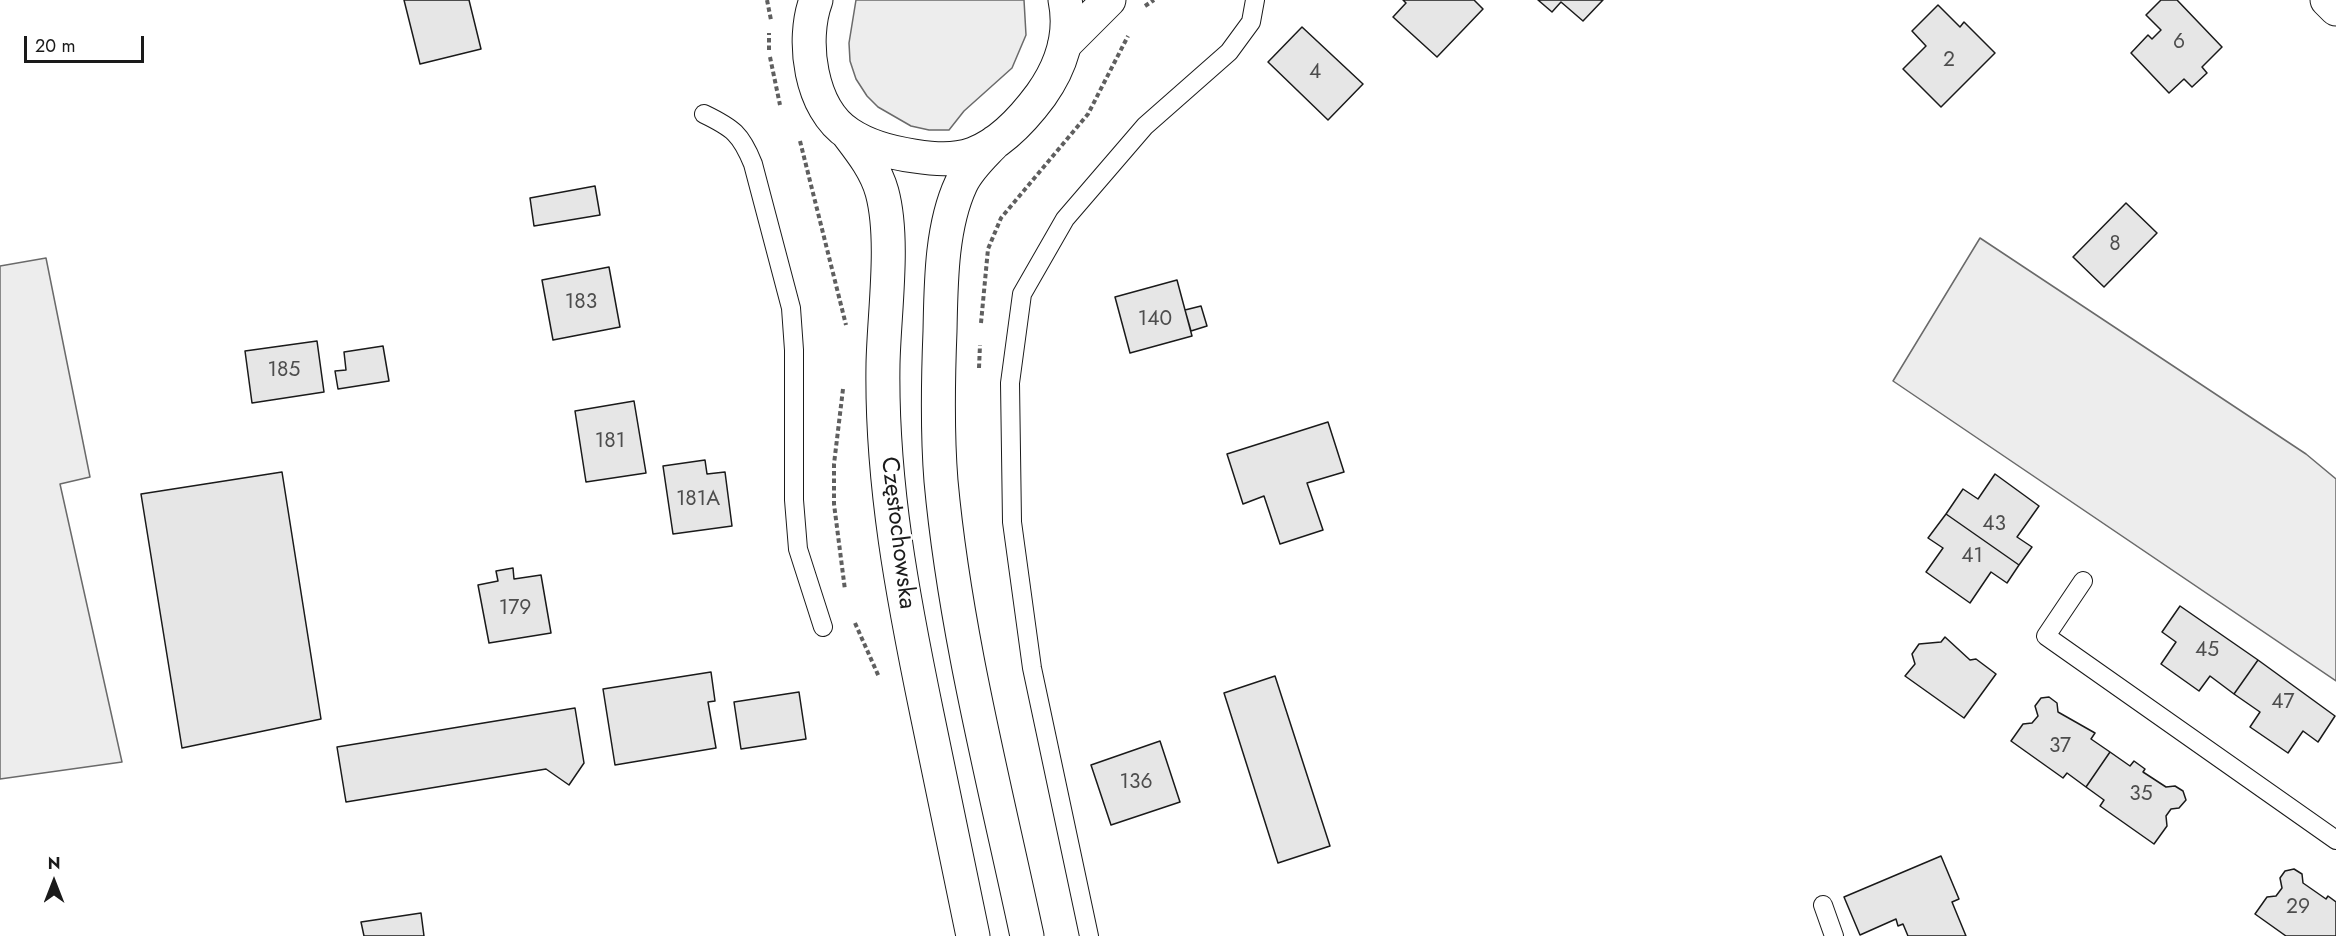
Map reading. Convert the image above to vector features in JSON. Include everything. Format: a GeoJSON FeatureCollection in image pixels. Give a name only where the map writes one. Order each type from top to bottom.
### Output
{"type":"FeatureCollection","features":[{"type":"Feature","properties":{"kind":"main road"},"geometry":{"type":"LineString","coordinates":[[848,134],[901,154],[932,159],[954,159],[974,154],[995,142],[1023,117],[1050,82],[1065,44],[1065,0]]}},
{"type":"Feature","properties":{"kind":"main road"},"geometry":{"type":"LineString","coordinates":[[1065,44],[1109,0]]}},
{"type":"Feature","properties":{"kind":"main road"},"geometry":{"type":"LineString","coordinates":[[2327,0],[2336,9]]}},
{"type":"Feature","properties":{"kind":"main road","name":"Częstochowska"},"geometry":{"type":"LineString","coordinates":[[815,1],[809,42],[811,67],[816,87],[825,105],[874,172],[886,209],[883,367],[892,526],[905,608],[973,936]]}},
{"type":"Feature","properties":{"kind":"main road","name":"Częstochowska"},"geometry":{"type":"LineString","coordinates":[[995,142],[973,166],[962,183],[952,208],[946,245],[940,308],[938,385],[941,479],[958,606],[1027,936]]}},
{"type":"Feature","properties":{"kind":"lane"},"geometry":{"type":"LineString","coordinates":[[1089,936],[1032,668],[1012,522],[1010,383],[1022,294],[1065,219],[1145,126],[1228,52],[1251,22],[1255,0]]}},
{"type":"Feature","properties":{"kind":"lane"},"geometry":{"type":"LineString","coordinates":[[704,114],[725,124],[744,142],[753,164],[791,308],[794,350],[794,500],[798,549],[823,627]]}},
{"type":"Feature","properties":{"kind":"lane"},"geometry":{"type":"LineString","coordinates":[[2083,581],[2046,636],[2336,840]]}},
{"type":"Feature","properties":{"kind":"lane"},"geometry":{"type":"LineString","coordinates":[[1823,905],[1834,936]]}},
{"type":"Feature","properties":{"kind":"shaded area"},"geometry":{"type":"Polygon","coordinates":[[[856,0],[1024,0],[1026,35],[1012,68],[964,111],[949,130],[929,130],[911,126],[878,107],[867,96],[856,79],[850,61],[849,43],[856,0]]]}},
{"type":"Feature","properties":{"kind":"shaded area"},"geometry":{"type":"Polygon","coordinates":[[[1980,238],[2306,454],[2336,479],[2336,681],[1893,381],[1980,238]]]}},
{"type":"Feature","properties":{"kind":"shaded area"},"geometry":{"type":"Polygon","coordinates":[[[46,258],[90,477],[60,484],[122,762],[0,779],[0,266],[46,258]]]}},
{"type":"Feature","properties":{"kind":"building"},"geometry":{"type":"Polygon","coordinates":[[[404,0],[469,0],[481,49],[420,64],[404,0]]]}},
{"type":"Feature","properties":{"kind":"building"},"geometry":{"type":"Polygon","coordinates":[[[1403,0],[1474,0],[1483,9],[1437,57],[1393,17],[1406,3],[1403,0]]]}},
{"type":"Feature","properties":{"kind":"building"},"geometry":{"type":"Polygon","coordinates":[[[1538,0],[1603,0],[1583,21],[1561,2],[1552,12],[1538,0]]]}},
{"type":"Feature","properties":{"kind":"building"},"geometry":{"type":"Polygon","coordinates":[[[2161,0],[2177,0],[2222,47],[2202,67],[2207,73],[2192,87],[2184,79],[2169,93],[2131,53],[2148,35],[2152,39],[2161,30],[2146,15],[2161,0]]]}},
{"type":"Feature","properties":{"kind":"building"},"geometry":{"type":"Polygon","coordinates":[[[1938,5],[1960,27],[1964,22],[1995,53],[1941,107],[1903,69],[1926,46],[1912,31],[1938,5]]]}},
{"type":"Feature","properties":{"kind":"building"},"geometry":{"type":"Polygon","coordinates":[[[1302,27],[1363,84],[1328,120],[1268,62],[1302,27]]]}},
{"type":"Feature","properties":{"kind":"building"},"geometry":{"type":"Polygon","coordinates":[[[595,186],[600,215],[534,226],[530,198],[595,186]]]}},
{"type":"Feature","properties":{"kind":"building"},"geometry":{"type":"Polygon","coordinates":[[[2126,203],[2157,233],[2104,287],[2073,257],[2126,203]]]}},
{"type":"Feature","properties":{"kind":"building"},"geometry":{"type":"Polygon","coordinates":[[[609,267],[620,327],[553,340],[542,280],[609,267]]]}},
{"type":"Feature","properties":{"kind":"building"},"geometry":{"type":"Polygon","coordinates":[[[1177,280],[1192,336],[1130,353],[1115,297],[1177,280]]]}},
{"type":"Feature","properties":{"kind":"building"},"geometry":{"type":"Polygon","coordinates":[[[1201,306],[1207,326],[1191,331],[1185,310],[1201,306]]]}},
{"type":"Feature","properties":{"kind":"building"},"geometry":{"type":"Polygon","coordinates":[[[317,341],[324,392],[252,403],[245,351],[317,341]]]}},
{"type":"Feature","properties":{"kind":"building"},"geometry":{"type":"Polygon","coordinates":[[[383,346],[389,381],[338,389],[335,371],[346,370],[344,352],[383,346]]]}},
{"type":"Feature","properties":{"kind":"building"},"geometry":{"type":"Polygon","coordinates":[[[634,401],[646,473],[586,482],[575,411],[634,401]]]}},
{"type":"Feature","properties":{"kind":"building"},"geometry":{"type":"Polygon","coordinates":[[[1328,422],[1344,472],[1307,483],[1323,530],[1280,544],[1264,496],[1243,504],[1227,454],[1328,422]]]}},
{"type":"Feature","properties":{"kind":"building"},"geometry":{"type":"Polygon","coordinates":[[[705,460],[707,474],[725,472],[732,526],[673,534],[663,466],[705,460]]]}},
{"type":"Feature","properties":{"kind":"building"},"geometry":{"type":"Polygon","coordinates":[[[282,472],[321,719],[182,748],[141,494],[282,472]]]}},
{"type":"Feature","properties":{"kind":"building"},"geometry":{"type":"Polygon","coordinates":[[[1995,474],[2039,506],[2017,537],[2032,547],[2019,565],[1946,514],[1963,489],[1978,499],[1995,474]]]}},
{"type":"Feature","properties":{"kind":"building"},"geometry":{"type":"Polygon","coordinates":[[[1946,514],[2019,565],[2007,583],[1991,572],[1970,603],[1926,572],[1943,548],[1928,538],[1946,514]]]}},
{"type":"Feature","properties":{"kind":"building"},"geometry":{"type":"Polygon","coordinates":[[[513,568],[514,579],[541,575],[551,633],[489,643],[478,585],[498,581],[496,571],[513,568]]]}},
{"type":"Feature","properties":{"kind":"building"},"geometry":{"type":"Polygon","coordinates":[[[2180,606],[2258,660],[2234,694],[2210,676],[2199,691],[2161,664],[2176,642],[2162,632],[2180,606]]]}},
{"type":"Feature","properties":{"kind":"building"},"geometry":{"type":"Polygon","coordinates":[[[1945,637],[1970,660],[1976,659],[1996,674],[1964,718],[1905,676],[1915,664],[1912,654],[1919,644],[1941,642],[1945,637]]]}},
{"type":"Feature","properties":{"kind":"building"},"geometry":{"type":"Polygon","coordinates":[[[2258,660],[2335,716],[2318,742],[2303,731],[2288,753],[2250,727],[2260,712],[2234,694],[2258,660]]]}},
{"type":"Feature","properties":{"kind":"building"},"geometry":{"type":"Polygon","coordinates":[[[711,672],[715,701],[708,702],[716,748],[615,765],[603,689],[711,672]]]}},
{"type":"Feature","properties":{"kind":"building"},"geometry":{"type":"Polygon","coordinates":[[[1275,676],[1330,846],[1278,863],[1224,693],[1275,676]]]}},
{"type":"Feature","properties":{"kind":"building"},"geometry":{"type":"Polygon","coordinates":[[[799,692],[806,739],[741,749],[734,702],[799,692]]]}},
{"type":"Feature","properties":{"kind":"building"},"geometry":{"type":"Polygon","coordinates":[[[2049,697],[2057,703],[2058,712],[2095,733],[2091,739],[2110,752],[2086,787],[2067,773],[2063,778],[2011,741],[2023,724],[2032,723],[2038,716],[2035,706],[2041,698],[2049,697]]]}},
{"type":"Feature","properties":{"kind":"building"},"geometry":{"type":"Polygon","coordinates":[[[575,708],[584,763],[569,785],[546,769],[346,802],[337,747],[575,708]]]}},
{"type":"Feature","properties":{"kind":"building"},"geometry":{"type":"Polygon","coordinates":[[[1160,741],[1180,802],[1111,825],[1091,765],[1160,741]]]}},
{"type":"Feature","properties":{"kind":"building"},"geometry":{"type":"Polygon","coordinates":[[[2110,752],[2130,766],[2134,761],[2145,769],[2143,772],[2166,787],[2175,786],[2183,791],[2186,800],[2179,808],[2171,809],[2166,816],[2167,826],[2154,844],[2100,806],[2104,800],[2086,787],[2110,752]]]}},
{"type":"Feature","properties":{"kind":"building"},"geometry":{"type":"Polygon","coordinates":[[[1941,856],[1959,899],[1952,902],[1966,936],[1908,936],[1903,924],[1898,926],[1896,919],[1860,935],[1844,897],[1941,856]]]}},
{"type":"Feature","properties":{"kind":"building"},"geometry":{"type":"Polygon","coordinates":[[[2294,869],[2302,874],[2303,883],[2326,899],[2328,896],[2336,902],[2336,936],[2286,936],[2255,914],[2267,897],[2276,896],[2282,888],[2280,878],[2285,871],[2294,869]]]}},
{"type":"Feature","properties":{"kind":"building"},"geometry":{"type":"Polygon","coordinates":[[[421,913],[424,936],[364,936],[361,922],[421,913]]]}}]}
